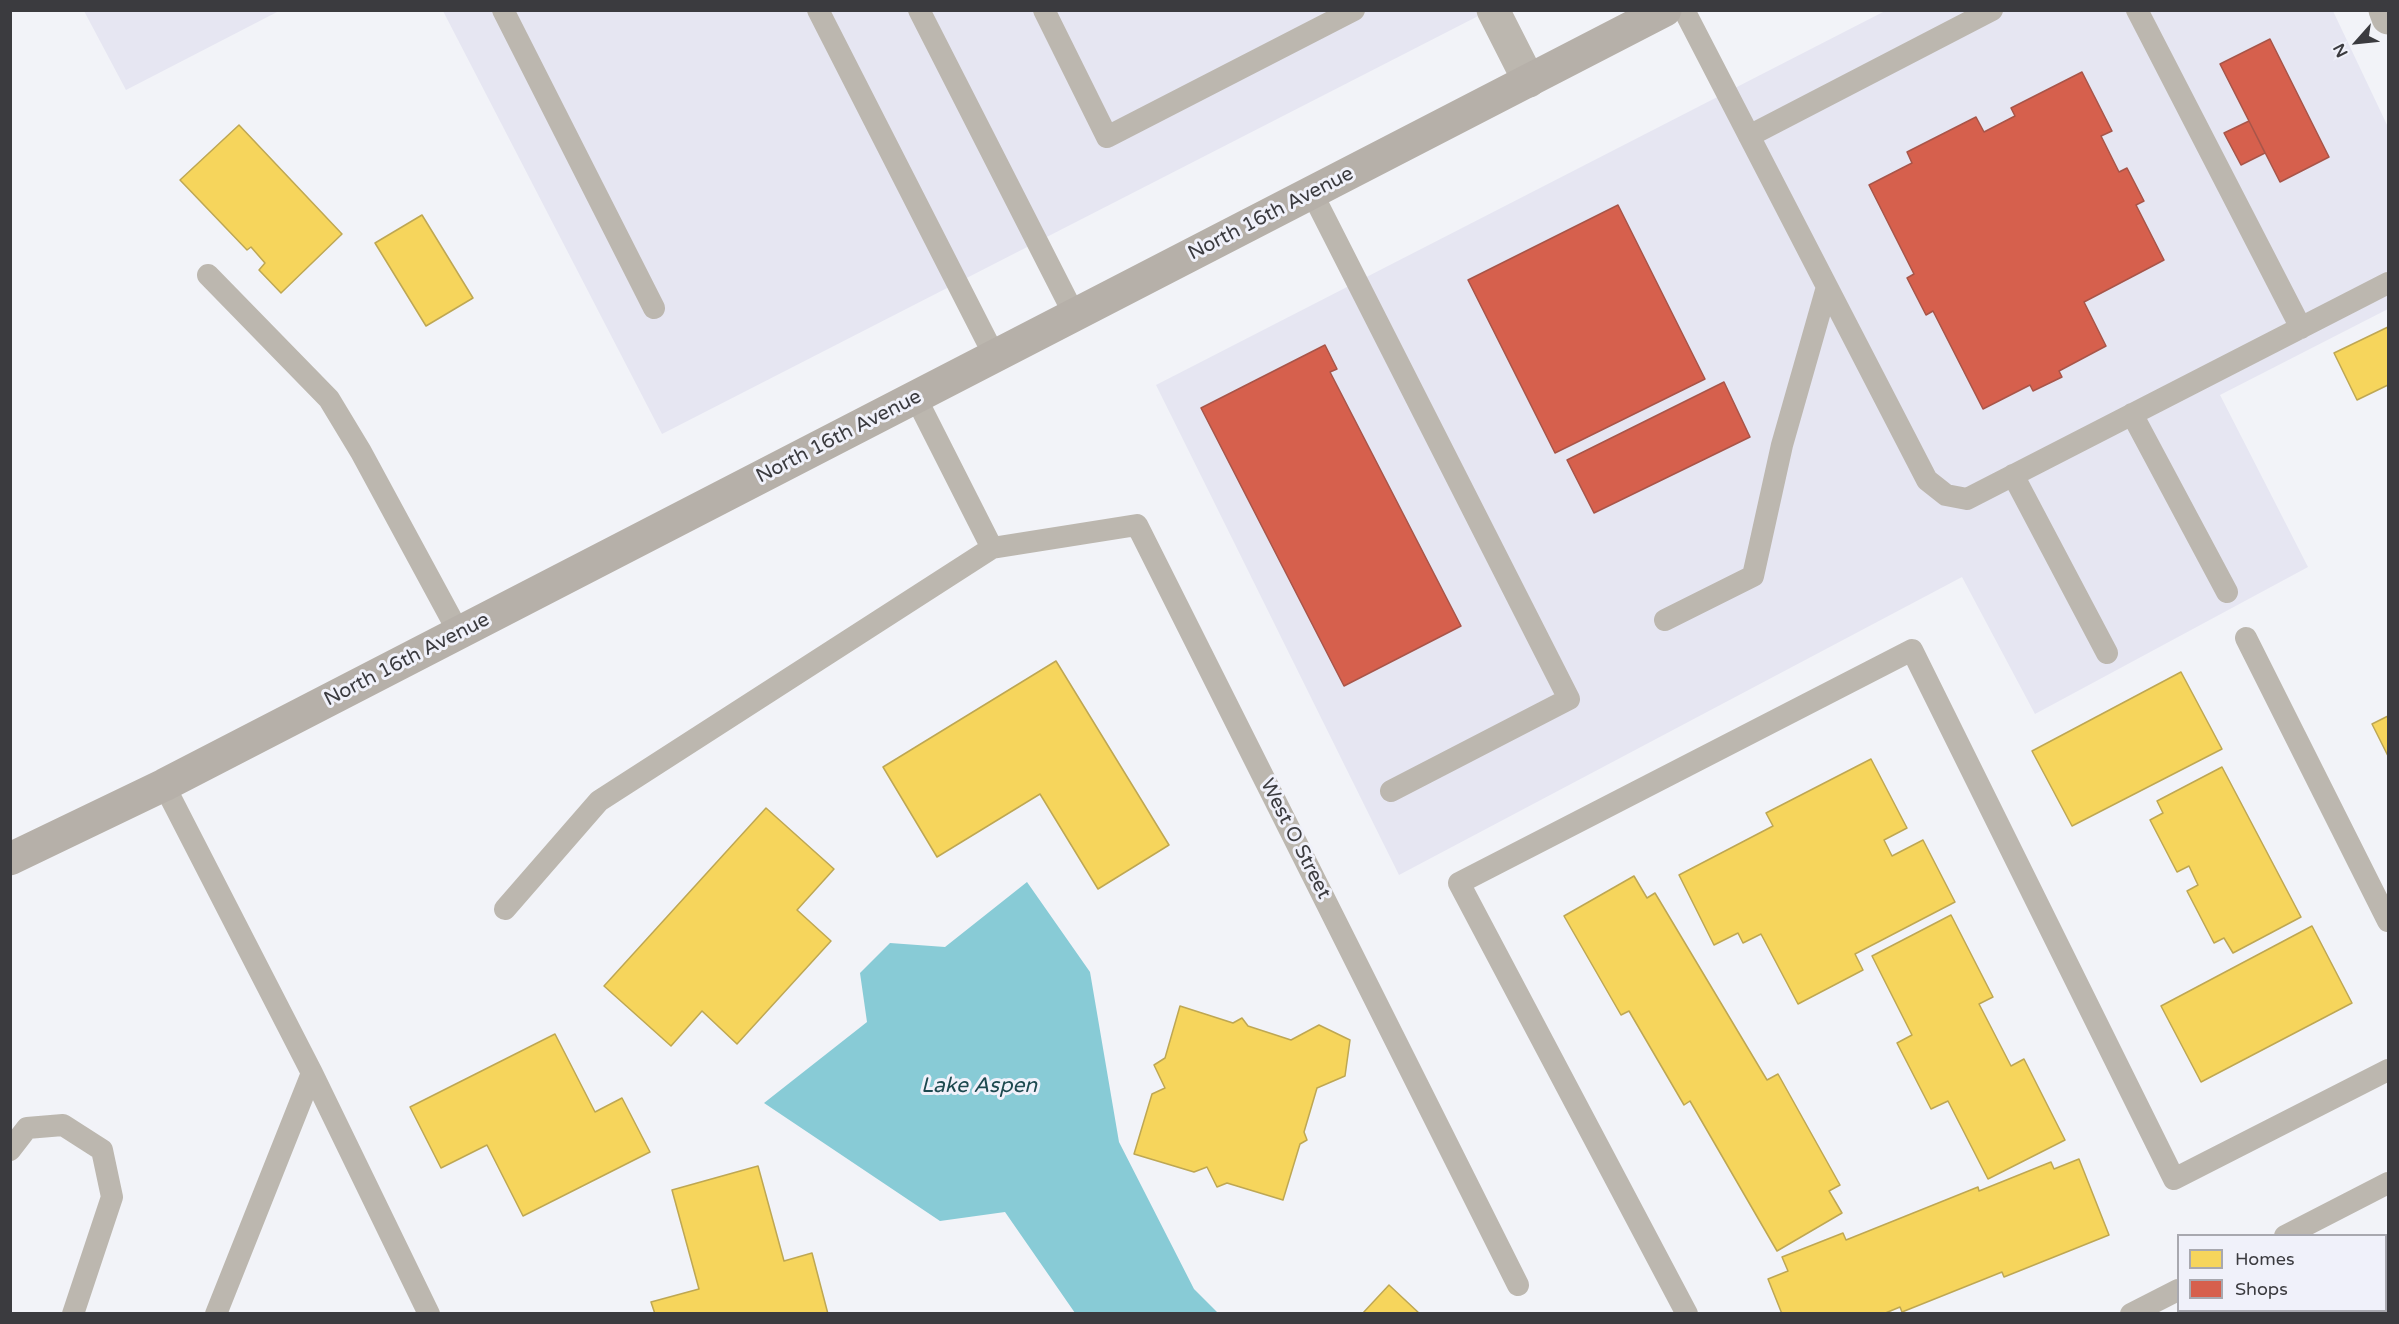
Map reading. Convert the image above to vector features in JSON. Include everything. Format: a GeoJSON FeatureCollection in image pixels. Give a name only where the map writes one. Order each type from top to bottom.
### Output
{"type":"FeatureCollection","features":[{"type":"Feature","properties":{"kind":"main road","name":"North 16th Avenue"},"geometry":{"type":"LineString","coordinates":[[10,859],[164,785],[1665,10]]}},
{"type":"Feature","properties":{"kind":"street"},"geometry":{"type":"LineString","coordinates":[[1493,10],[1529,81]]}},
{"type":"Feature","properties":{"kind":"street"},"geometry":{"type":"LineString","coordinates":[[2385,10],[2388,18]]}},
{"type":"Feature","properties":{"kind":"lane"},"geometry":{"type":"LineString","coordinates":[[503,10],[654,308]]}},
{"type":"Feature","properties":{"kind":"lane"},"geometry":{"type":"LineString","coordinates":[[818,10],[995,357]]}},
{"type":"Feature","properties":{"kind":"lane"},"geometry":{"type":"LineString","coordinates":[[919,10],[1075,316]]}},
{"type":"Feature","properties":{"kind":"lane"},"geometry":{"type":"LineString","coordinates":[[1044,10],[1107,137],[1354,10]]}},
{"type":"Feature","properties":{"kind":"lane"},"geometry":{"type":"LineString","coordinates":[[1684,10],[1927,480],[1946,495],[1967,499],[2388,283]]}},
{"type":"Feature","properties":{"kind":"lane"},"geometry":{"type":"LineString","coordinates":[[1749,136],[1992,10]]}},
{"type":"Feature","properties":{"kind":"lane"},"geometry":{"type":"LineString","coordinates":[[2137,10],[2301,328]]}},
{"type":"Feature","properties":{"kind":"lane"},"geometry":{"type":"LineString","coordinates":[[1312,193],[1569,699],[1391,791]]}},
{"type":"Feature","properties":{"kind":"lane"},"geometry":{"type":"LineString","coordinates":[[208,275],[329,399],[361,452],[459,633]]}},
{"type":"Feature","properties":{"kind":"lane"},"geometry":{"type":"LineString","coordinates":[[1665,620],[1753,576],[1782,445],[1827,287]]}},
{"type":"Feature","properties":{"kind":"lane"},"geometry":{"type":"LineString","coordinates":[[505,909],[599,801],[992,548],[916,398]]}},
{"type":"Feature","properties":{"kind":"lane"},"geometry":{"type":"LineString","coordinates":[[2132,414],[2227,592]]}},
{"type":"Feature","properties":{"kind":"lane"},"geometry":{"type":"LineString","coordinates":[[2013,475],[2108,653]]}},
{"type":"Feature","properties":{"kind":"lane","name":"West O Street"},"geometry":{"type":"LineString","coordinates":[[992,548],[1137,525],[1518,1285]]}},
{"type":"Feature","properties":{"kind":"lane"},"geometry":{"type":"LineString","coordinates":[[2246,638],[2388,921]]}},
{"type":"Feature","properties":{"kind":"lane"},"geometry":{"type":"LineString","coordinates":[[1687,1314],[1459,883],[1912,650],[2174,1179],[2388,1070]]}},
{"type":"Feature","properties":{"kind":"lane"},"geometry":{"type":"LineString","coordinates":[[164,785],[312,1073],[429,1314]]}},
{"type":"Feature","properties":{"kind":"lane"},"geometry":{"type":"LineString","coordinates":[[216,1314],[312,1073]]}},
{"type":"Feature","properties":{"kind":"lane"},"geometry":{"type":"LineString","coordinates":[[10,1150],[27,1128],[63,1125],[102,1150],[112,1197],[74,1314]]}},
{"type":"Feature","properties":{"kind":"lane"},"geometry":{"type":"LineString","coordinates":[[2289,1234],[2388,1183]]}},
{"type":"Feature","properties":{"kind":"lane"},"geometry":{"type":"LineString","coordinates":[[2131,1314],[2170,1300]]}},
{"type":"Feature","properties":{"kind":"shaded area"},"geometry":{"type":"Polygon","coordinates":[[[84,11],[279,11],[126,90],[84,11]]]}},
{"type":"Feature","properties":{"kind":"shaded area"},"geometry":{"type":"Polygon","coordinates":[[[443,11],[1488,11],[662,434],[443,11]]]}},
{"type":"Feature","properties":{"kind":"shaded area"},"geometry":{"type":"Polygon","coordinates":[[[1885,11],[2333,11],[2388,127],[2388,309],[2220,395],[2308,567],[2035,714],[1962,577],[1399,875],[1156,385],[1885,11]]]}},
{"type":"Feature","properties":{"kind":"water","name":"Lake Aspen"},"geometry":{"type":"Polygon","coordinates":[[[1027,882],[1090,972],[1119,1142],[1194,1289],[1218,1313],[1075,1313],[1005,1212],[940,1221],[764,1103],[867,1022],[860,973],[890,943],[945,947],[1027,882]]]}},
{"type":"Feature","properties":{"kind":"building: Homes"},"geometry":{"type":"Polygon","coordinates":[[[239,125],[342,234],[281,293],[259,270],[265,263],[251,247],[247,250],[180,180],[239,125]]]}},
{"type":"Feature","properties":{"kind":"building: Homes"},"geometry":{"type":"Polygon","coordinates":[[[422,215],[473,298],[426,326],[375,243],[422,215]]]}},
{"type":"Feature","properties":{"kind":"building: Homes"},"geometry":{"type":"Polygon","coordinates":[[[2388,327],[2388,385],[2357,400],[2334,353],[2388,327]]]}},
{"type":"Feature","properties":{"kind":"building: Homes"},"geometry":{"type":"Polygon","coordinates":[[[1056,661],[1169,845],[1098,889],[1040,794],[937,857],[883,767],[1056,661]]]}},
{"type":"Feature","properties":{"kind":"building: Homes"},"geometry":{"type":"Polygon","coordinates":[[[2181,672],[2222,749],[2072,826],[2032,751],[2181,672]]]}},
{"type":"Feature","properties":{"kind":"building: Homes"},"geometry":{"type":"Polygon","coordinates":[[[2388,716],[2388,756],[2372,724],[2388,716]]]}},
{"type":"Feature","properties":{"kind":"building: Homes"},"geometry":{"type":"Polygon","coordinates":[[[1871,759],[1907,828],[1884,840],[1892,856],[1923,840],[1955,902],[1855,954],[1863,970],[1798,1004],[1761,934],[1743,943],[1738,933],[1714,945],[1679,875],[1773,826],[1766,813],[1871,759]]]}},
{"type":"Feature","properties":{"kind":"building: Homes"},"geometry":{"type":"Polygon","coordinates":[[[2222,767],[2301,917],[2233,953],[2224,938],[2214,943],[2187,891],[2198,885],[2189,866],[2177,872],[2150,820],[2163,813],[2157,801],[2222,767]]]}},
{"type":"Feature","properties":{"kind":"building: Homes"},"geometry":{"type":"Polygon","coordinates":[[[766,808],[834,869],[797,910],[831,941],[737,1044],[702,1011],[671,1046],[604,986],[766,808]]]}},
{"type":"Feature","properties":{"kind":"building: Homes"},"geometry":{"type":"Polygon","coordinates":[[[1634,876],[1647,898],[1655,893],[1767,1080],[1778,1074],[1840,1185],[1829,1191],[1842,1213],[1777,1251],[1690,1101],[1684,1105],[1629,1011],[1621,1015],[1564,916],[1634,876]]]}},
{"type":"Feature","properties":{"kind":"building: Homes"},"geometry":{"type":"Polygon","coordinates":[[[1951,915],[1993,997],[1979,1004],[2011,1066],[2024,1059],[2065,1140],[1988,1179],[1948,1101],[1931,1109],[1897,1043],[1912,1035],[1872,956],[1951,915]]]}},
{"type":"Feature","properties":{"kind":"building: Homes"},"geometry":{"type":"Polygon","coordinates":[[[2312,926],[2352,1003],[2201,1082],[2161,1006],[2312,926]]]}},
{"type":"Feature","properties":{"kind":"building: Homes"},"geometry":{"type":"Polygon","coordinates":[[[1180,1006],[1233,1023],[1242,1018],[1248,1026],[1291,1040],[1319,1025],[1350,1040],[1345,1076],[1317,1088],[1304,1132],[1307,1140],[1300,1144],[1283,1200],[1227,1183],[1217,1187],[1207,1167],[1194,1172],[1134,1154],[1152,1094],[1165,1088],[1154,1065],[1165,1058],[1180,1006]]]}},
{"type":"Feature","properties":{"kind":"building: Homes"},"geometry":{"type":"Polygon","coordinates":[[[555,1034],[595,1112],[622,1098],[650,1152],[523,1216],[487,1145],[441,1168],[410,1107],[555,1034]]]}},
{"type":"Feature","properties":{"kind":"building: Homes"},"geometry":{"type":"Polygon","coordinates":[[[2079,1159],[2109,1235],[2004,1277],[2002,1272],[1902,1312],[1900,1307],[1883,1314],[1782,1314],[1768,1279],[1788,1271],[1782,1257],[1843,1233],[1846,1240],[1978,1187],[1979,1191],[2051,1162],[2054,1169],[2079,1159]]]}},
{"type":"Feature","properties":{"kind":"building: Homes"},"geometry":{"type":"Polygon","coordinates":[[[758,1166],[784,1261],[812,1253],[828,1314],[655,1314],[651,1302],[699,1289],[672,1190],[758,1166]]]}},
{"type":"Feature","properties":{"kind":"building: Homes"},"geometry":{"type":"Polygon","coordinates":[[[2387,1277],[2388,1314],[2304,1314],[2307,1312],[2387,1312],[2387,1277]]]}},
{"type":"Feature","properties":{"kind":"building: Homes"},"geometry":{"type":"Polygon","coordinates":[[[1389,1285],[1420,1314],[1362,1314],[1389,1285]]]}},
{"type":"Feature","properties":{"kind":"building: Shops"},"geometry":{"type":"Polygon","coordinates":[[[2270,39],[2329,157],[2280,182],[2220,64],[2270,39]]]}},
{"type":"Feature","properties":{"kind":"building: Shops"},"geometry":{"type":"Polygon","coordinates":[[[2082,72],[2112,131],[2101,136],[2119,172],[2127,168],[2144,201],[2136,205],[2164,260],[2084,302],[2106,346],[2059,371],[2062,377],[2033,391],[2030,385],[1983,409],[1933,311],[1926,315],[1907,278],[1914,274],[1869,185],[1912,163],[1907,152],[1976,117],[1984,132],[2015,116],[2011,108],[2082,72]]]}},
{"type":"Feature","properties":{"kind":"building: Shops"},"geometry":{"type":"Polygon","coordinates":[[[2249,121],[2265,153],[2241,165],[2224,133],[2249,121]]]}},
{"type":"Feature","properties":{"kind":"building: Shops"},"geometry":{"type":"Polygon","coordinates":[[[1618,205],[1705,379],[1555,453],[1468,280],[1618,205]]]}},
{"type":"Feature","properties":{"kind":"building: Shops"},"geometry":{"type":"Polygon","coordinates":[[[1325,345],[1337,369],[1330,372],[1461,626],[1344,686],[1201,408],[1325,345]]]}},
{"type":"Feature","properties":{"kind":"building: Shops"},"geometry":{"type":"Polygon","coordinates":[[[1724,382],[1750,437],[1594,513],[1567,460],[1724,382]]]}}]}
